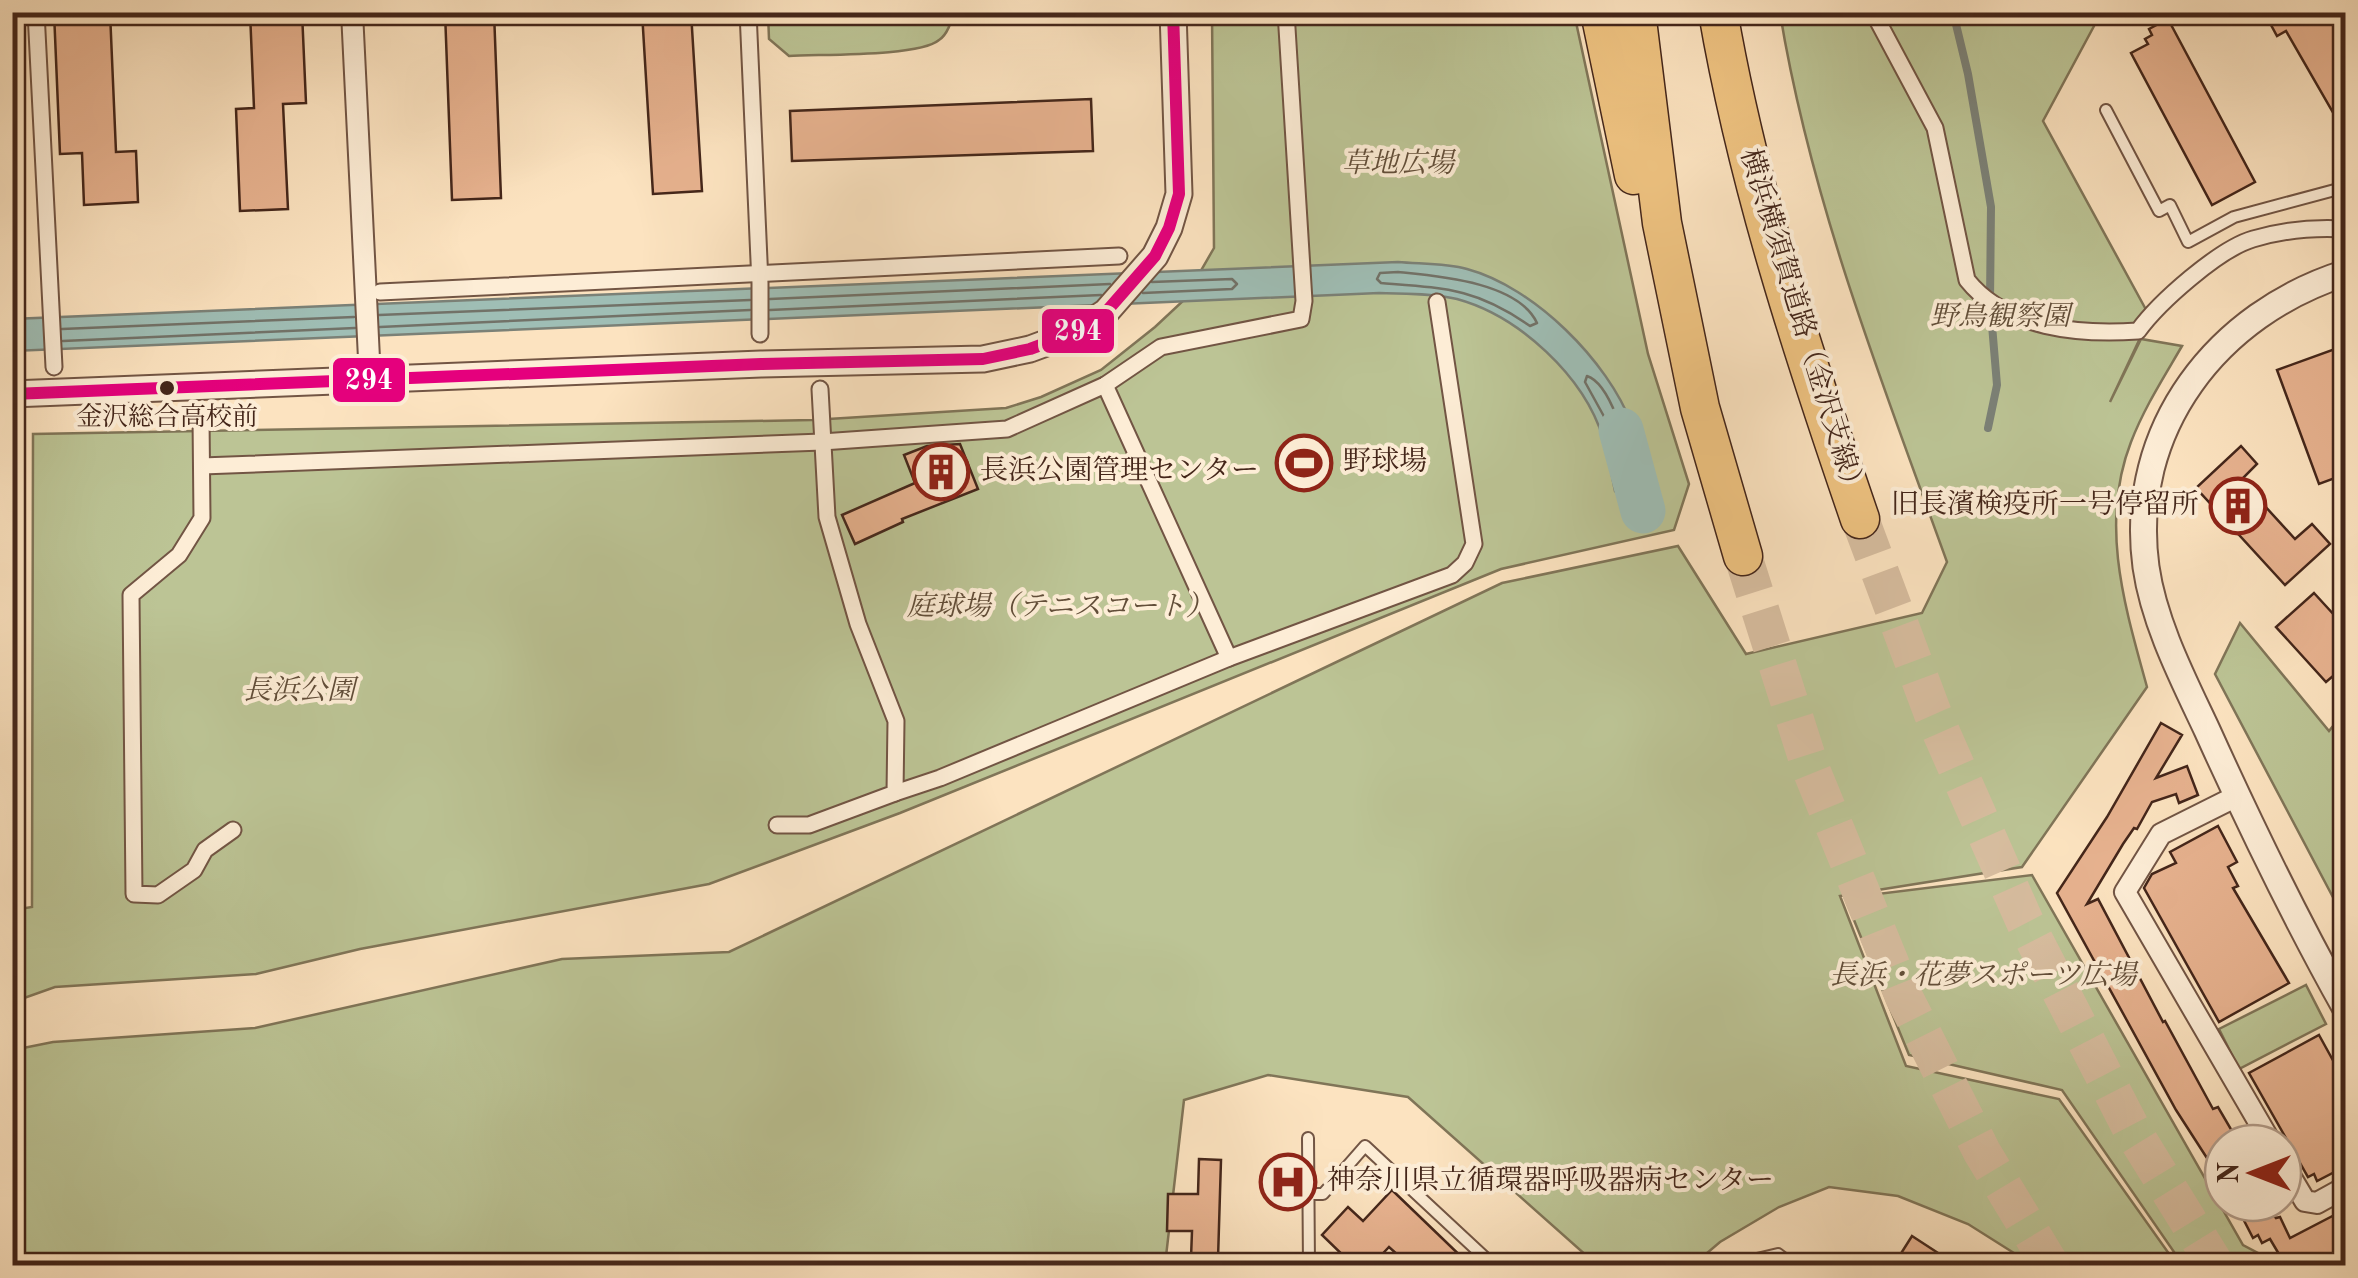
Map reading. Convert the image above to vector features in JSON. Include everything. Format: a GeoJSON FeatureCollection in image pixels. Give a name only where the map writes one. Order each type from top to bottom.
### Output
{"type":"FeatureCollection","features":[{"type":"Feature","properties":{"kind":"highway"},"geometry":{"type":"LineString","coordinates":[[1600,12],[1629,158],[1743,556]]}},
{"type":"Feature","properties":{"kind":"highway"},"geometry":{"type":"LineString","coordinates":[[1636,12],[1662,223],[1700,408]]}},
{"type":"Feature","properties":{"kind":"highway","name":"横浜横須賀道路（金沢支線）"},"geometry":{"type":"LineString","coordinates":[[1718,12],[1762,215],[1811,377],[1860,518]]}},
{"type":"Feature","properties":{"kind":"highway"},"geometry":{"type":"LineString","coordinates":[[1742,12],[1764,152],[1811,377]]}},
{"type":"Feature","properties":{"kind":"street"},"geometry":{"type":"LineString","coordinates":[[36,12],[54,367]]}},
{"type":"Feature","properties":{"kind":"street"},"geometry":{"type":"LineString","coordinates":[[352,12],[372,296],[367,336],[370,379]]}},
{"type":"Feature","properties":{"kind":"street"},"geometry":{"type":"LineString","coordinates":[[748,12],[760,334]]}},
{"type":"Feature","properties":{"kind":"street"},"geometry":{"type":"LineString","coordinates":[[12,394],[761,364],[983,360],[1030,349],[1076,332],[1106,312],[1155,256],[1169,228],[1179,194],[1173,12]]}},
{"type":"Feature","properties":{"kind":"street"},"geometry":{"type":"LineString","coordinates":[[202,466],[822,442],[1006,429],[1106,385],[1161,347],[1302,319],[1286,12]]}},
{"type":"Feature","properties":{"kind":"street"},"geometry":{"type":"LineString","coordinates":[[1873,12],[1935,128],[1967,280],[1980,296],[2004,310],[2039,324],[2092,334],[2138,331],[2179,286],[2248,240],[2295,230],[2346,229]]}},
{"type":"Feature","properties":{"kind":"street"},"geometry":{"type":"LineString","coordinates":[[372,296],[1119,256]]}},
{"type":"Feature","properties":{"kind":"street"},"geometry":{"type":"LineString","coordinates":[[2346,273],[2314,283],[2273,304],[2230,336],[2177,403],[2158,445],[2145,496],[2145,555],[2152,596],[2181,674],[2236,796],[2346,1009]]}},
{"type":"Feature","properties":{"kind":"street"},"geometry":{"type":"LineString","coordinates":[[777,825],[809,825],[940,778],[1229,658],[1452,576],[1466,563],[1474,544],[1437,302]]}},
{"type":"Feature","properties":{"kind":"street"},"geometry":{"type":"LineString","coordinates":[[1106,385],[1229,658]]}},
{"type":"Feature","properties":{"kind":"street"},"geometry":{"type":"LineString","coordinates":[[820,389],[827,517],[858,624],[896,721],[895,793]]}},
{"type":"Feature","properties":{"kind":"street"},"geometry":{"type":"LineString","coordinates":[[201,417],[202,518],[179,554],[131,595],[134,894],[158,895],[194,870],[205,850],[234,830]]}},
{"type":"Feature","properties":{"kind":"street"},"geometry":{"type":"LineString","coordinates":[[2236,796],[2161,834],[2125,892],[2259,1123]]}},
{"type":"Feature","properties":{"kind":"street"},"geometry":{"type":"LineString","coordinates":[[2303,1199],[2317,1203],[2346,1187]]}},
{"type":"Feature","properties":{"kind":"lane"},"geometry":{"type":"LineString","coordinates":[[2106,110],[2160,210],[2170,205],[2188,242],[2234,217],[2346,187]]}},
{"type":"Feature","properties":{"kind":"lane"},"geometry":{"type":"LineString","coordinates":[[1308,1138],[1309,1266]]}},
{"type":"Feature","properties":{"kind":"lane"},"geometry":{"type":"LineString","coordinates":[[1309,1194],[1323,1194],[1366,1146],[1494,1266]]}},
{"type":"Feature","properties":{"kind":"lane"},"geometry":{"type":"LineString","coordinates":[[1727,1266],[1778,1254],[1794,1266]]}},
{"type":"Feature","properties":{"kind":"green space"},"geometry":{"type":"Polygon","coordinates":[[[768,13],[953,13],[942,38],[911,49],[789,56],[769,39],[768,13]]]}},
{"type":"Feature","properties":{"kind":"green space","name":"長浜公園"},"geometry":{"type":"Polygon","coordinates":[[[1212,13],[1574,13],[1648,354],[1689,484],[1674,530],[1501,569],[900,813],[709,884],[360,949],[256,974],[55,987],[13,1002],[13,910],[32,907],[33,434],[812,420],[1006,408],[1041,397],[1101,370],[1155,327],[1184,300],[1214,248],[1212,13]]]}},
{"type":"Feature","properties":{"kind":"green space","name":"野鳥観察園"},"geometry":{"type":"Polygon","coordinates":[[[1780,13],[2101,13],[2043,121],[2150,317],[2110,402],[2141,339],[2182,346],[2136,429],[2117,504],[2116,534],[2124,596],[2147,687],[2022,867],[1840,896],[1906,1066],[2059,1099],[2177,1265],[2033,1265],[1968,1224],[1898,1196],[1829,1187],[1779,1207],[1720,1242],[1693,1265],[1597,1265],[1408,1097],[1268,1075],[1184,1100],[1165,1265],[13,1266],[13,1050],[53,1042],[255,1028],[562,959],[729,952],[1502,583],[1678,546],[1746,654],[1922,613],[1947,562],[1829,222],[1793,83],[1780,13]]]}},
{"type":"Feature","properties":{"kind":"green space"},"geometry":{"type":"Polygon","coordinates":[[[2240,623],[2329,731],[2345,711],[2345,920],[2215,674],[2240,623]]]}},
{"type":"Feature","properties":{"kind":"green space","name":"長浜・花夢スポーツ広場"},"geometry":{"type":"Polygon","coordinates":[[[2032,875],[2203,1175],[2203,1223],[2230,1223],[2243,1245],[2281,1265],[2183,1265],[2062,1090],[1909,1055],[1845,898],[2032,875]]]}},
{"type":"Feature","properties":{"kind":"green space"},"geometry":{"type":"Polygon","coordinates":[[[2306,985],[2326,1024],[2239,1069],[2219,1029],[2306,985]]]}},
{"type":"Feature","properties":{"kind":"water"},"geometry":{"type":"Polygon","coordinates":[[[1398,262],[1459,267],[1492,278],[1518,292],[1566,330],[1606,376],[1621,401],[1634,432],[1647,485],[1615,491],[1594,415],[1565,371],[1546,352],[1503,319],[1480,307],[1428,295],[1379,293],[13,351],[12,319],[1398,262]]]}},
{"type":"Feature","properties":{"kind":"building"},"geometry":{"type":"Polygon","coordinates":[[[54,12],[110,12],[116,152],[136,151],[138,202],[84,205],[82,153],[60,154],[54,12]]]}},
{"type":"Feature","properties":{"kind":"building"},"geometry":{"type":"Polygon","coordinates":[[[250,12],[302,12],[306,103],[283,104],[288,209],[240,211],[236,109],[254,108],[250,12]]]}},
{"type":"Feature","properties":{"kind":"building"},"geometry":{"type":"Polygon","coordinates":[[[445,12],[494,12],[501,198],[452,200],[445,12]]]}},
{"type":"Feature","properties":{"kind":"building"},"geometry":{"type":"Polygon","coordinates":[[[642,12],[691,12],[702,191],[653,194],[642,12]]]}},
{"type":"Feature","properties":{"kind":"building"},"geometry":{"type":"Polygon","coordinates":[[[2264,12],[2338,12],[2346,25],[2346,135],[2286,31],[2277,36],[2264,12]]]}},
{"type":"Feature","properties":{"kind":"building"},"geometry":{"type":"Polygon","coordinates":[[[2168,19],[2255,182],[2212,205],[2131,53],[2148,44],[2145,39],[2152,35],[2149,29],[2168,19]]]}},
{"type":"Feature","properties":{"kind":"building"},"geometry":{"type":"Polygon","coordinates":[[[1091,99],[1093,151],[792,161],[790,111],[1091,99]]]}},
{"type":"Feature","properties":{"kind":"building"},"geometry":{"type":"Polygon","coordinates":[[[2346,345],[2346,474],[2319,484],[2277,370],[2346,345]]]}},
{"type":"Feature","properties":{"kind":"building"},"geometry":{"type":"Polygon","coordinates":[[[960,444],[978,489],[902,519],[903,522],[855,544],[842,515],[915,483],[904,455],[927,446],[960,444]]]}},
{"type":"Feature","properties":{"kind":"building","name":"旧長濱検疫所一号停留所"},"geometry":{"type":"Polygon","coordinates":[[[2241,446],[2257,464],[2241,480],[2295,539],[2312,524],[2330,544],[2285,585],[2196,488],[2241,446]]]}},
{"type":"Feature","properties":{"kind":"building"},"geometry":{"type":"Polygon","coordinates":[[[2314,593],[2346,628],[2346,665],[2326,682],[2276,627],[2314,593]]]}},
{"type":"Feature","properties":{"kind":"building"},"geometry":{"type":"Polygon","coordinates":[[[2161,723],[2182,735],[2156,778],[2187,766],[2198,795],[2179,803],[2176,794],[2152,802],[2087,904],[2098,899],[2213,1109],[2218,1107],[2227,1123],[2203,1123],[2203,1152],[2057,893],[2161,723]]]}},
{"type":"Feature","properties":{"kind":"building"},"geometry":{"type":"Polygon","coordinates":[[[2218,826],[2237,862],[2228,867],[2238,886],[2233,888],[2289,983],[2219,1022],[2144,888],[2152,874],[2176,863],[2170,852],[2218,826]]]}},
{"type":"Feature","properties":{"kind":"building"},"geometry":{"type":"Polygon","coordinates":[[[2319,1035],[2346,1084],[2346,1166],[2317,1181],[2314,1174],[2308,1177],[2303,1168],[2303,1123],[2277,1123],[2249,1073],[2319,1035]]]}},
{"type":"Feature","properties":{"kind":"building"},"geometry":{"type":"Polygon","coordinates":[[[1199,1159],[1221,1160],[1218,1259],[1191,1258],[1192,1231],[1167,1231],[1168,1194],[1198,1194],[1199,1159]]]}},
{"type":"Feature","properties":{"kind":"building"},"geometry":{"type":"Polygon","coordinates":[[[1392,1190],[1471,1266],[1409,1265],[1389,1247],[1371,1266],[1354,1266],[1322,1235],[1348,1207],[1363,1221],[1392,1190]]]}},
{"type":"Feature","properties":{"kind":"building"},"geometry":{"type":"Polygon","coordinates":[[[2346,1209],[2346,1262],[2338,1266],[2286,1266],[2270,1239],[2262,1243],[2258,1235],[2253,1238],[2245,1223],[2283,1223],[2290,1238],[2346,1209]]]}},
{"type":"Feature","properties":{"kind":"building"},"geometry":{"type":"Polygon","coordinates":[[[1912,1236],[1958,1266],[1893,1266],[1912,1236]]]}},
{"type":"Feature","properties":{"kind":"waterway"},"geometry":{"type":"LineString","coordinates":[[1953,12],[1991,207],[1990,301],[1997,385],[1988,428]]}},
{"type":"Feature","properties":{"kind":"waterway"},"geometry":{"type":"LineString","coordinates":[[1621,430],[1643,511]]}},
{"type":"Feature","properties":{"kind":"tunnel"},"geometry":{"type":"LineString","coordinates":[[1860,519],[1933,714],[2025,922],[2132,1130],[2216,1266]]}},
{"type":"Feature","properties":{"kind":"tunnel"},"geometry":{"type":"LineString","coordinates":[[1743,556],[1810,767],[1904,997],[1982,1152],[2051,1266]]}},
{"type":"Feature","properties":{"kind":"transit line","name":"294"},"geometry":{"type":"LineString","coordinates":[[12,394],[761,364],[983,359],[1030,349],[1076,332],[1106,312],[1155,256],[1169,228],[1179,194],[1173,12]]}},
{"type":"Feature","properties":{"kind":"place","name":"金沢総合高校前"},"geometry":{"type":"Point","coordinates":[167,388]}},
{"type":"Feature","properties":{"kind":"place","name":"野球場"},"geometry":{"type":"Point","coordinates":[1304,463]}},
{"type":"Feature","properties":{"kind":"place","name":"長浜公園管理センター"},"geometry":{"type":"Point","coordinates":[941,472]}},
{"type":"Feature","properties":{"kind":"place","name":"旧長濱検疫所一号停留所"},"geometry":{"type":"Point","coordinates":[2238,506]}},
{"type":"Feature","properties":{"kind":"place","name":"神奈川県立循環器呼吸器病センター"},"geometry":{"type":"Point","coordinates":[1288,1182]}},
{"type":"Feature","properties":{"kind":"park label","name":"草地広場"},"geometry":{"type":"Point","coordinates":[1398,165]}},
{"type":"Feature","properties":{"kind":"park label","name":"庭球場（テニスコート）"},"geometry":{"type":"Point","coordinates":[1060,608]}}]}
